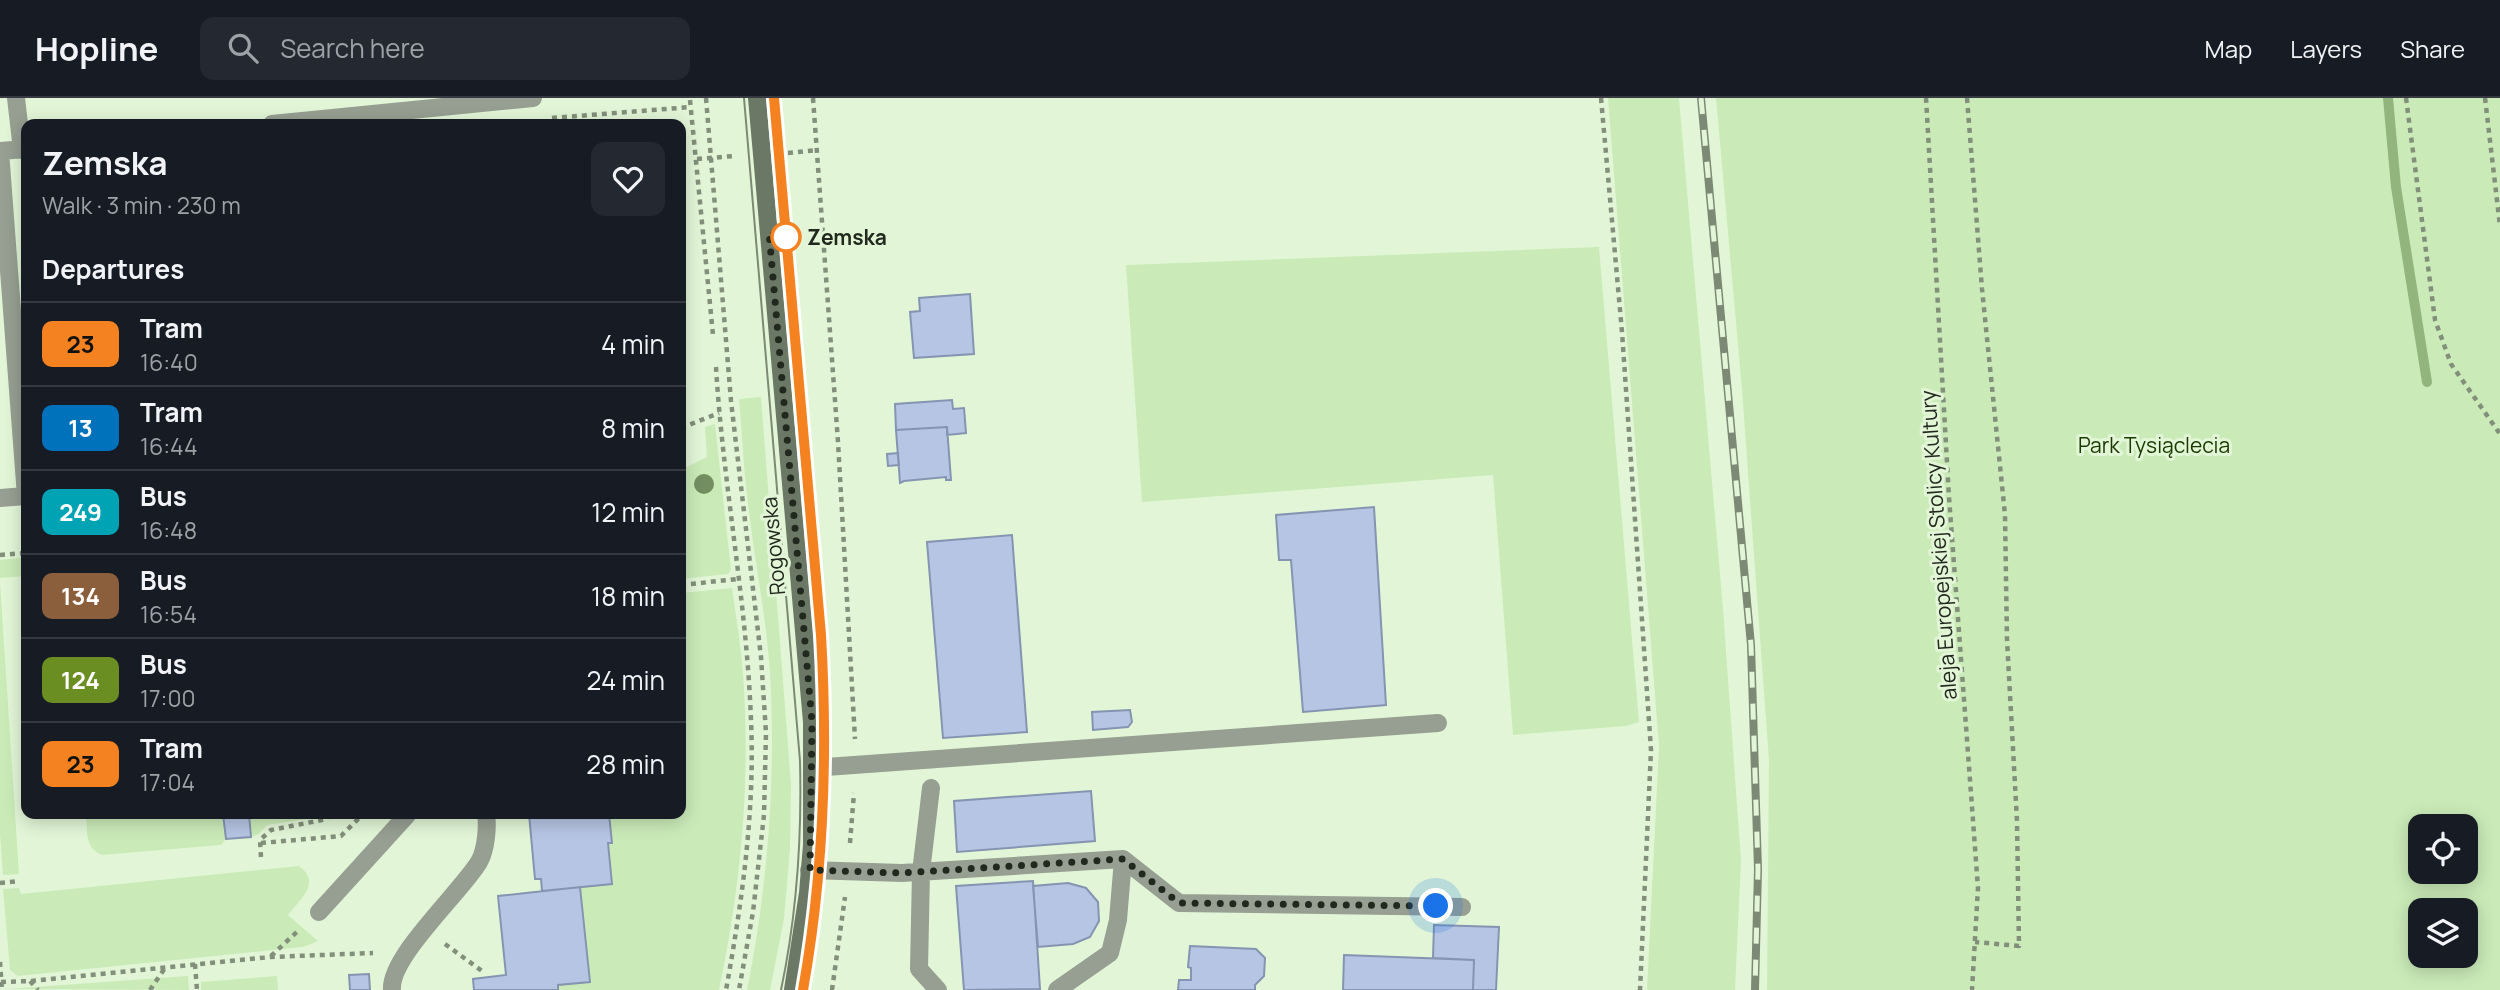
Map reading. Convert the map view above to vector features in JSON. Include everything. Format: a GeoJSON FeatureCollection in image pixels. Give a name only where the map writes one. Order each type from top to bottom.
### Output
{"type":"FeatureCollection","features":[{"type":"Feature","properties":{"kind":"street"},"geometry":{"type":"LineString","coordinates":[[16,98],[21,130]]}},
{"type":"Feature","properties":{"kind":"street"},"geometry":{"type":"LineString","coordinates":[[322,119],[533,98]]}},
{"type":"Feature","properties":{"kind":"street","name":"Rogowska"},"geometry":{"type":"LineString","coordinates":[[757,98],[812,722],[810,870],[793,990]]}},
{"type":"Feature","properties":{"kind":"street"},"geometry":{"type":"LineString","coordinates":[[21,149],[0,151],[21,430]]}},
{"type":"Feature","properties":{"kind":"street"},"geometry":{"type":"LineString","coordinates":[[0,498],[21,496]]}},
{"type":"Feature","properties":{"kind":"street"},"geometry":{"type":"LineString","coordinates":[[812,768],[1438,723]]}},
{"type":"Feature","properties":{"kind":"street"},"geometry":{"type":"LineString","coordinates":[[931,788],[921,872],[919,969],[938,990]]}},
{"type":"Feature","properties":{"kind":"street"},"geometry":{"type":"LineString","coordinates":[[319,912],[403,819]]}},
{"type":"Feature","properties":{"kind":"street"},"geometry":{"type":"LineString","coordinates":[[393,990],[391,981],[408,950],[481,859],[485,819]]}},
{"type":"Feature","properties":{"kind":"street"},"geometry":{"type":"LineString","coordinates":[[810,870],[848,873],[921,872],[1123,859],[1179,903],[1462,907]]}},
{"type":"Feature","properties":{"kind":"street"},"geometry":{"type":"LineString","coordinates":[[1057,990],[1110,953],[1118,920],[1123,859]]}},
{"type":"Feature","properties":{"kind":"path"},"geometry":{"type":"LineString","coordinates":[[706,98],[731,401],[761,657],[766,733],[764,815],[753,912],[739,990]]}},
{"type":"Feature","properties":{"kind":"path"},"geometry":{"type":"LineString","coordinates":[[813,98],[840,469],[856,765],[848,873],[832,990]]}},
{"type":"Feature","properties":{"kind":"path"},"geometry":{"type":"LineString","coordinates":[[1601,98],[1622,332],[1651,750],[1640,990]]}},
{"type":"Feature","properties":{"kind":"path","name":"aleja Europejskiej Stolicy Kultury"},"geometry":{"type":"LineString","coordinates":[[1926,98],[1950,510],[1978,888],[1972,990]]}},
{"type":"Feature","properties":{"kind":"path"},"geometry":{"type":"LineString","coordinates":[[1967,98],[1982,289],[2005,515],[2007,640],[2017,821],[2020,946],[1975,942]]}},
{"type":"Feature","properties":{"kind":"path"},"geometry":{"type":"LineString","coordinates":[[2406,98],[2435,320],[2451,364],[2500,434]]}},
{"type":"Feature","properties":{"kind":"path"},"geometry":{"type":"LineString","coordinates":[[2485,98],[2500,226]]}},
{"type":"Feature","properties":{"kind":"path"},"geometry":{"type":"LineString","coordinates":[[690,100],[713,335]]}},
{"type":"Feature","properties":{"kind":"path"},"geometry":{"type":"LineString","coordinates":[[541,119],[691,107]]}},
{"type":"Feature","properties":{"kind":"path"},"geometry":{"type":"LineString","coordinates":[[716,367],[748,662],[752,723],[751,785],[739,922],[726,990]]}},
{"type":"Feature","properties":{"kind":"path"},"geometry":{"type":"LineString","coordinates":[[686,426],[719,413]]}},
{"type":"Feature","properties":{"kind":"path"},"geometry":{"type":"LineString","coordinates":[[0,555],[21,553]]}},
{"type":"Feature","properties":{"kind":"path"},"geometry":{"type":"LineString","coordinates":[[686,584],[738,579]]}},
{"type":"Feature","properties":{"kind":"path"},"geometry":{"type":"LineString","coordinates":[[261,857],[260,840],[271,830],[327,819]]}},
{"type":"Feature","properties":{"kind":"path"},"geometry":{"type":"LineString","coordinates":[[261,843],[341,836],[358,819]]}},
{"type":"Feature","properties":{"kind":"path"},"geometry":{"type":"LineString","coordinates":[[0,883],[19,881]]}},
{"type":"Feature","properties":{"kind":"path"},"geometry":{"type":"LineString","coordinates":[[271,957],[319,912]]}},
{"type":"Feature","properties":{"kind":"path"},"geometry":{"type":"LineString","coordinates":[[425,929],[482,971]]}},
{"type":"Feature","properties":{"kind":"path"},"geometry":{"type":"LineString","coordinates":[[1,982],[271,957],[339,956],[408,950]]}},
{"type":"Feature","properties":{"kind":"path"},"geometry":{"type":"LineString","coordinates":[[0,962],[2,990]]}},
{"type":"Feature","properties":{"kind":"path"},"geometry":{"type":"LineString","coordinates":[[195,964],[197,990]]}},
{"type":"Feature","properties":{"kind":"path"},"geometry":{"type":"LineString","coordinates":[[150,990],[165,968]]}},
{"type":"Feature","properties":{"kind":"path"},"geometry":{"type":"LineString","coordinates":[[30,981],[38,990]]}},
{"type":"Feature","properties":{"kind":"green space"},"geometry":{"type":"Polygon","coordinates":[[[1608,98],[1679,98],[1723,609],[1741,861],[1735,990],[1647,990],[1659,746],[1608,98]]]}},
{"type":"Feature","properties":{"kind":"green space","name":"Park Tysiąclecia"},"geometry":{"type":"Polygon","coordinates":[[[1716,98],[2500,98],[2500,990],[1767,990],[1769,761],[1742,390],[1716,98]]]}},
{"type":"Feature","properties":{"kind":"green space"},"geometry":{"type":"Polygon","coordinates":[[[1599,247],[1639,722],[1626,726],[1513,735],[1493,475],[1142,502],[1126,265],[1599,247]]]}},
{"type":"Feature","properties":{"kind":"green space"},"geometry":{"type":"Polygon","coordinates":[[[761,397],[791,784],[790,849],[784,919],[770,990],[747,990],[769,832],[772,713],[768,651],[744,470],[739,399],[761,397]]]}},
{"type":"Feature","properties":{"kind":"green space"},"geometry":{"type":"Polygon","coordinates":[[[715,424],[731,570],[728,574],[686,578],[686,468],[707,457],[705,427],[715,424]]]}},
{"type":"Feature","properties":{"kind":"green space"},"geometry":{"type":"Polygon","coordinates":[[[21,558],[21,576],[0,578],[0,560],[21,558]]]}},
{"type":"Feature","properties":{"kind":"green space"},"geometry":{"type":"Polygon","coordinates":[[[0,582],[19,874],[3,875],[0,834],[0,582]]]}},
{"type":"Feature","properties":{"kind":"green space"},"geometry":{"type":"Polygon","coordinates":[[[732,588],[743,674],[746,753],[742,833],[733,912],[719,990],[558,990],[558,985],[590,981],[580,887],[611,884],[610,819],[686,819],[686,593],[732,588]]]}},
{"type":"Feature","properties":{"kind":"green space"},"geometry":{"type":"Polygon","coordinates":[[[86,819],[224,819],[226,839],[221,845],[102,855],[92,848],[86,819]]]}},
{"type":"Feature","properties":{"kind":"green space"},"geometry":{"type":"Polygon","coordinates":[[[249,819],[306,819],[267,825],[259,834],[251,837],[249,819]]]}},
{"type":"Feature","properties":{"kind":"green space"},"geometry":{"type":"Polygon","coordinates":[[[299,866],[306,872],[309,885],[288,915],[318,941],[303,947],[18,976],[10,970],[3,889],[19,888],[21,894],[299,866]]]}},
{"type":"Feature","properties":{"kind":"green space"},"geometry":{"type":"Polygon","coordinates":[[[188,976],[189,990],[7,989],[188,976]]]}},
{"type":"Feature","properties":{"kind":"green space"},"geometry":{"type":"Polygon","coordinates":[[[277,976],[278,990],[201,990],[201,982],[277,976]]]}},
{"type":"Feature","properties":{"kind":"building"},"geometry":{"type":"Polygon","coordinates":[[[970,294],[974,354],[914,358],[910,312],[920,311],[919,298],[970,294]]]}},
{"type":"Feature","properties":{"kind":"building"},"geometry":{"type":"Polygon","coordinates":[[[952,400],[953,409],[964,408],[966,433],[947,435],[947,427],[896,430],[895,404],[952,400]]]}},
{"type":"Feature","properties":{"kind":"building"},"geometry":{"type":"Polygon","coordinates":[[[947,427],[951,480],[946,480],[946,477],[900,483],[896,430],[947,427]]]}},
{"type":"Feature","properties":{"kind":"building"},"geometry":{"type":"Polygon","coordinates":[[[898,453],[899,465],[888,466],[887,454],[898,453]]]}},
{"type":"Feature","properties":{"kind":"building"},"geometry":{"type":"Polygon","coordinates":[[[1374,507],[1386,705],[1303,712],[1291,560],[1279,560],[1276,515],[1374,507]]]}},
{"type":"Feature","properties":{"kind":"building"},"geometry":{"type":"Polygon","coordinates":[[[1012,535],[1027,732],[943,738],[927,542],[1012,535]]]}},
{"type":"Feature","properties":{"kind":"building"},"geometry":{"type":"Polygon","coordinates":[[[1130,710],[1132,722],[1128,727],[1093,730],[1092,712],[1130,710]]]}},
{"type":"Feature","properties":{"kind":"building"},"geometry":{"type":"Polygon","coordinates":[[[1091,791],[1095,841],[957,852],[954,801],[1091,791]]]}},
{"type":"Feature","properties":{"kind":"building"},"geometry":{"type":"Polygon","coordinates":[[[224,819],[249,819],[251,837],[226,839],[224,819]]]}},
{"type":"Feature","properties":{"kind":"building"},"geometry":{"type":"Polygon","coordinates":[[[529,819],[610,819],[612,843],[608,843],[612,884],[542,891],[541,879],[535,879],[529,819]]]}},
{"type":"Feature","properties":{"kind":"building"},"geometry":{"type":"Polygon","coordinates":[[[1033,881],[1040,989],[964,990],[956,886],[1033,881]]]}},
{"type":"Feature","properties":{"kind":"building"},"geometry":{"type":"Polygon","coordinates":[[[1068,883],[1086,888],[1098,902],[1099,921],[1090,937],[1073,944],[1038,947],[1033,886],[1068,883]]]}},
{"type":"Feature","properties":{"kind":"building"},"geometry":{"type":"Polygon","coordinates":[[[580,887],[590,982],[558,985],[558,990],[474,990],[473,979],[506,975],[498,896],[580,887]]]}},
{"type":"Feature","properties":{"kind":"building"},"geometry":{"type":"Polygon","coordinates":[[[1434,925],[1499,927],[1496,990],[1473,990],[1474,960],[1433,958],[1434,925]]]}},
{"type":"Feature","properties":{"kind":"building"},"geometry":{"type":"Polygon","coordinates":[[[1190,946],[1256,949],[1265,958],[1264,976],[1255,985],[1255,990],[1178,990],[1179,980],[1191,980],[1191,968],[1188,967],[1190,946]]]}},
{"type":"Feature","properties":{"kind":"building"},"geometry":{"type":"Polygon","coordinates":[[[1344,955],[1474,960],[1473,990],[1343,990],[1344,955]]]}},
{"type":"Feature","properties":{"kind":"building"},"geometry":{"type":"Polygon","coordinates":[[[369,974],[370,990],[350,990],[349,975],[369,974]]]}},
{"type":"Feature","properties":{"kind":"waterway"},"geometry":{"type":"LineString","coordinates":[[2388,98],[2396,187],[2427,382]]}},
{"type":"Feature","properties":{"kind":"tram line"},"geometry":{"type":"LineString","coordinates":[[744,98],[800,761],[797,876],[781,990]]}},
{"type":"Feature","properties":{"kind":"tram line"},"geometry":{"type":"LineString","coordinates":[[774,98],[823,681],[823,813],[816,900],[803,990]]}},
{"type":"Feature","properties":{"kind":"tram line","name":"23"},"geometry":{"type":"LineString","coordinates":[[774,98],[821,635],[825,713],[825,791],[821,857],[803,990]]}},
{"type":"Feature","properties":{"kind":"railway"},"geometry":{"type":"LineString","coordinates":[[1701,98],[1751,645],[1758,869],[1755,990]]}},
{"type":"Feature","properties":{"kind":"place","name":"Zemska"},"geometry":{"type":"Point","coordinates":[786,237]}},
{"type":"Feature","properties":{"kind":"route"},"geometry":{"type":"LineString","coordinates":[[786,237],[769,232],[776,336],[812,722],[810,870],[902,873],[1123,859],[1179,903],[1436,906]]}}]}
